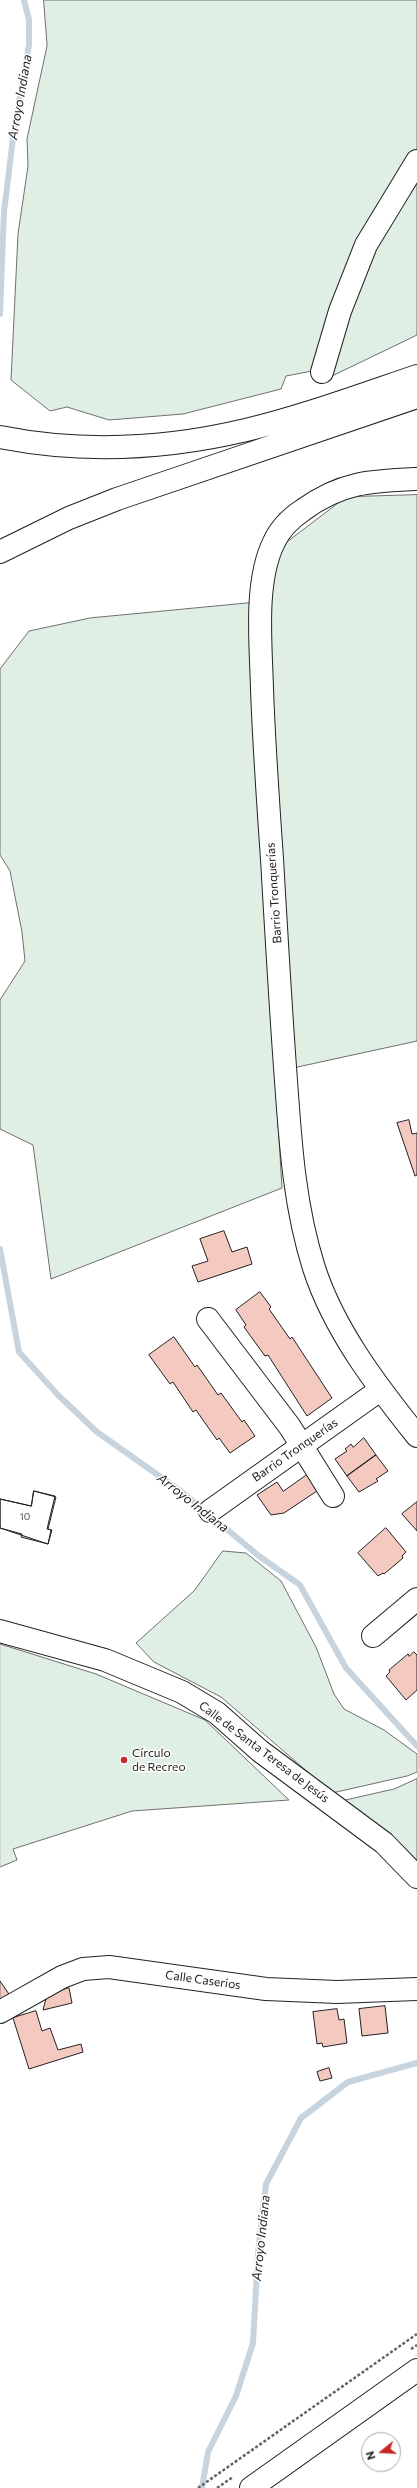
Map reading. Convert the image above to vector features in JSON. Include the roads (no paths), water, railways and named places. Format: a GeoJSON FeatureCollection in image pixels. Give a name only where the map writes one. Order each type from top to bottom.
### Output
{"type":"FeatureCollection","features":[{"type":"Feature","properties":{"kind":"main road"},"geometry":{"type":"LineString","coordinates":[[322,372],[340,311],[366,245],[417,161]]}},
{"type":"Feature","properties":{"kind":"main road"},"geometry":{"type":"LineString","coordinates":[[0,437],[76,447],[139,446],[201,440],[281,421],[417,376]]}},
{"type":"Feature","properties":{"kind":"main road"},"geometry":{"type":"LineString","coordinates":[[0,552],[54,524],[118,499],[417,397]]}},
{"type":"Feature","properties":{"kind":"main road","name":"Barrio Tronquerías"},"geometry":{"type":"LineString","coordinates":[[417,479],[352,484],[327,494],[301,511],[288,522],[274,542],[264,576],[261,599],[263,719],[292,1163],[301,1221],[315,1271],[336,1318],[380,1390],[417,1436]]}},
{"type":"Feature","properties":{"kind":"main road","name":"Barrio Tronquerías"},"geometry":{"type":"LineString","coordinates":[[208,1319],[295,1437]]}},
{"type":"Feature","properties":{"kind":"main road","name":"Barrio Tronquerías"},"geometry":{"type":"LineString","coordinates":[[210,1511],[295,1437],[380,1390]]}},
{"type":"Feature","properties":{"kind":"main road"},"geometry":{"type":"LineString","coordinates":[[295,1437],[333,1496]]}},
{"type":"Feature","properties":{"kind":"main road"},"geometry":{"type":"LineString","coordinates":[[373,1636],[417,1599]]}},
{"type":"Feature","properties":{"kind":"main road","name":"Calle de Santa Teresa de Jesús"},"geometry":{"type":"LineString","coordinates":[[0,1631],[105,1660],[182,1692],[217,1713],[260,1751],[384,1843],[417,1877]]}},
{"type":"Feature","properties":{"kind":"main road","name":"Calle Caserios"},"geometry":{"type":"LineString","coordinates":[[0,2012],[62,1977],[83,1969],[109,1967],[266,1989],[337,1992],[417,1989]]}},
{"type":"Feature","properties":{"kind":"main road"},"geometry":{"type":"LineString","coordinates":[[251,2488],[417,2370]]}},
{"type":"Feature","properties":{"kind":"waterway","name":"Arroyo Indiana"},"geometry":{"type":"LineString","coordinates":[[0,314],[4,212],[14,130],[29,45],[29,20],[24,0]]}},
{"type":"Feature","properties":{"kind":"waterway","name":"Arroyo Indiana"},"geometry":{"type":"LineString","coordinates":[[0,1249],[19,1352],[58,1395],[97,1432],[182,1492],[259,1556],[300,1585],[346,1668],[417,1746]]}},
{"type":"Feature","properties":{"kind":"waterway","name":"Arroyo Indiana"},"geometry":{"type":"LineString","coordinates":[[202,2488],[208,2452],[236,2396],[253,2343],[258,2253],[266,2184],[301,2118],[348,2082],[417,2063]]}},
{"type":"Feature","properties":{"kind":"place","name":"Círculo de Recreo"},"geometry":{"type":"Point","coordinates":[124,1760]}}]}
